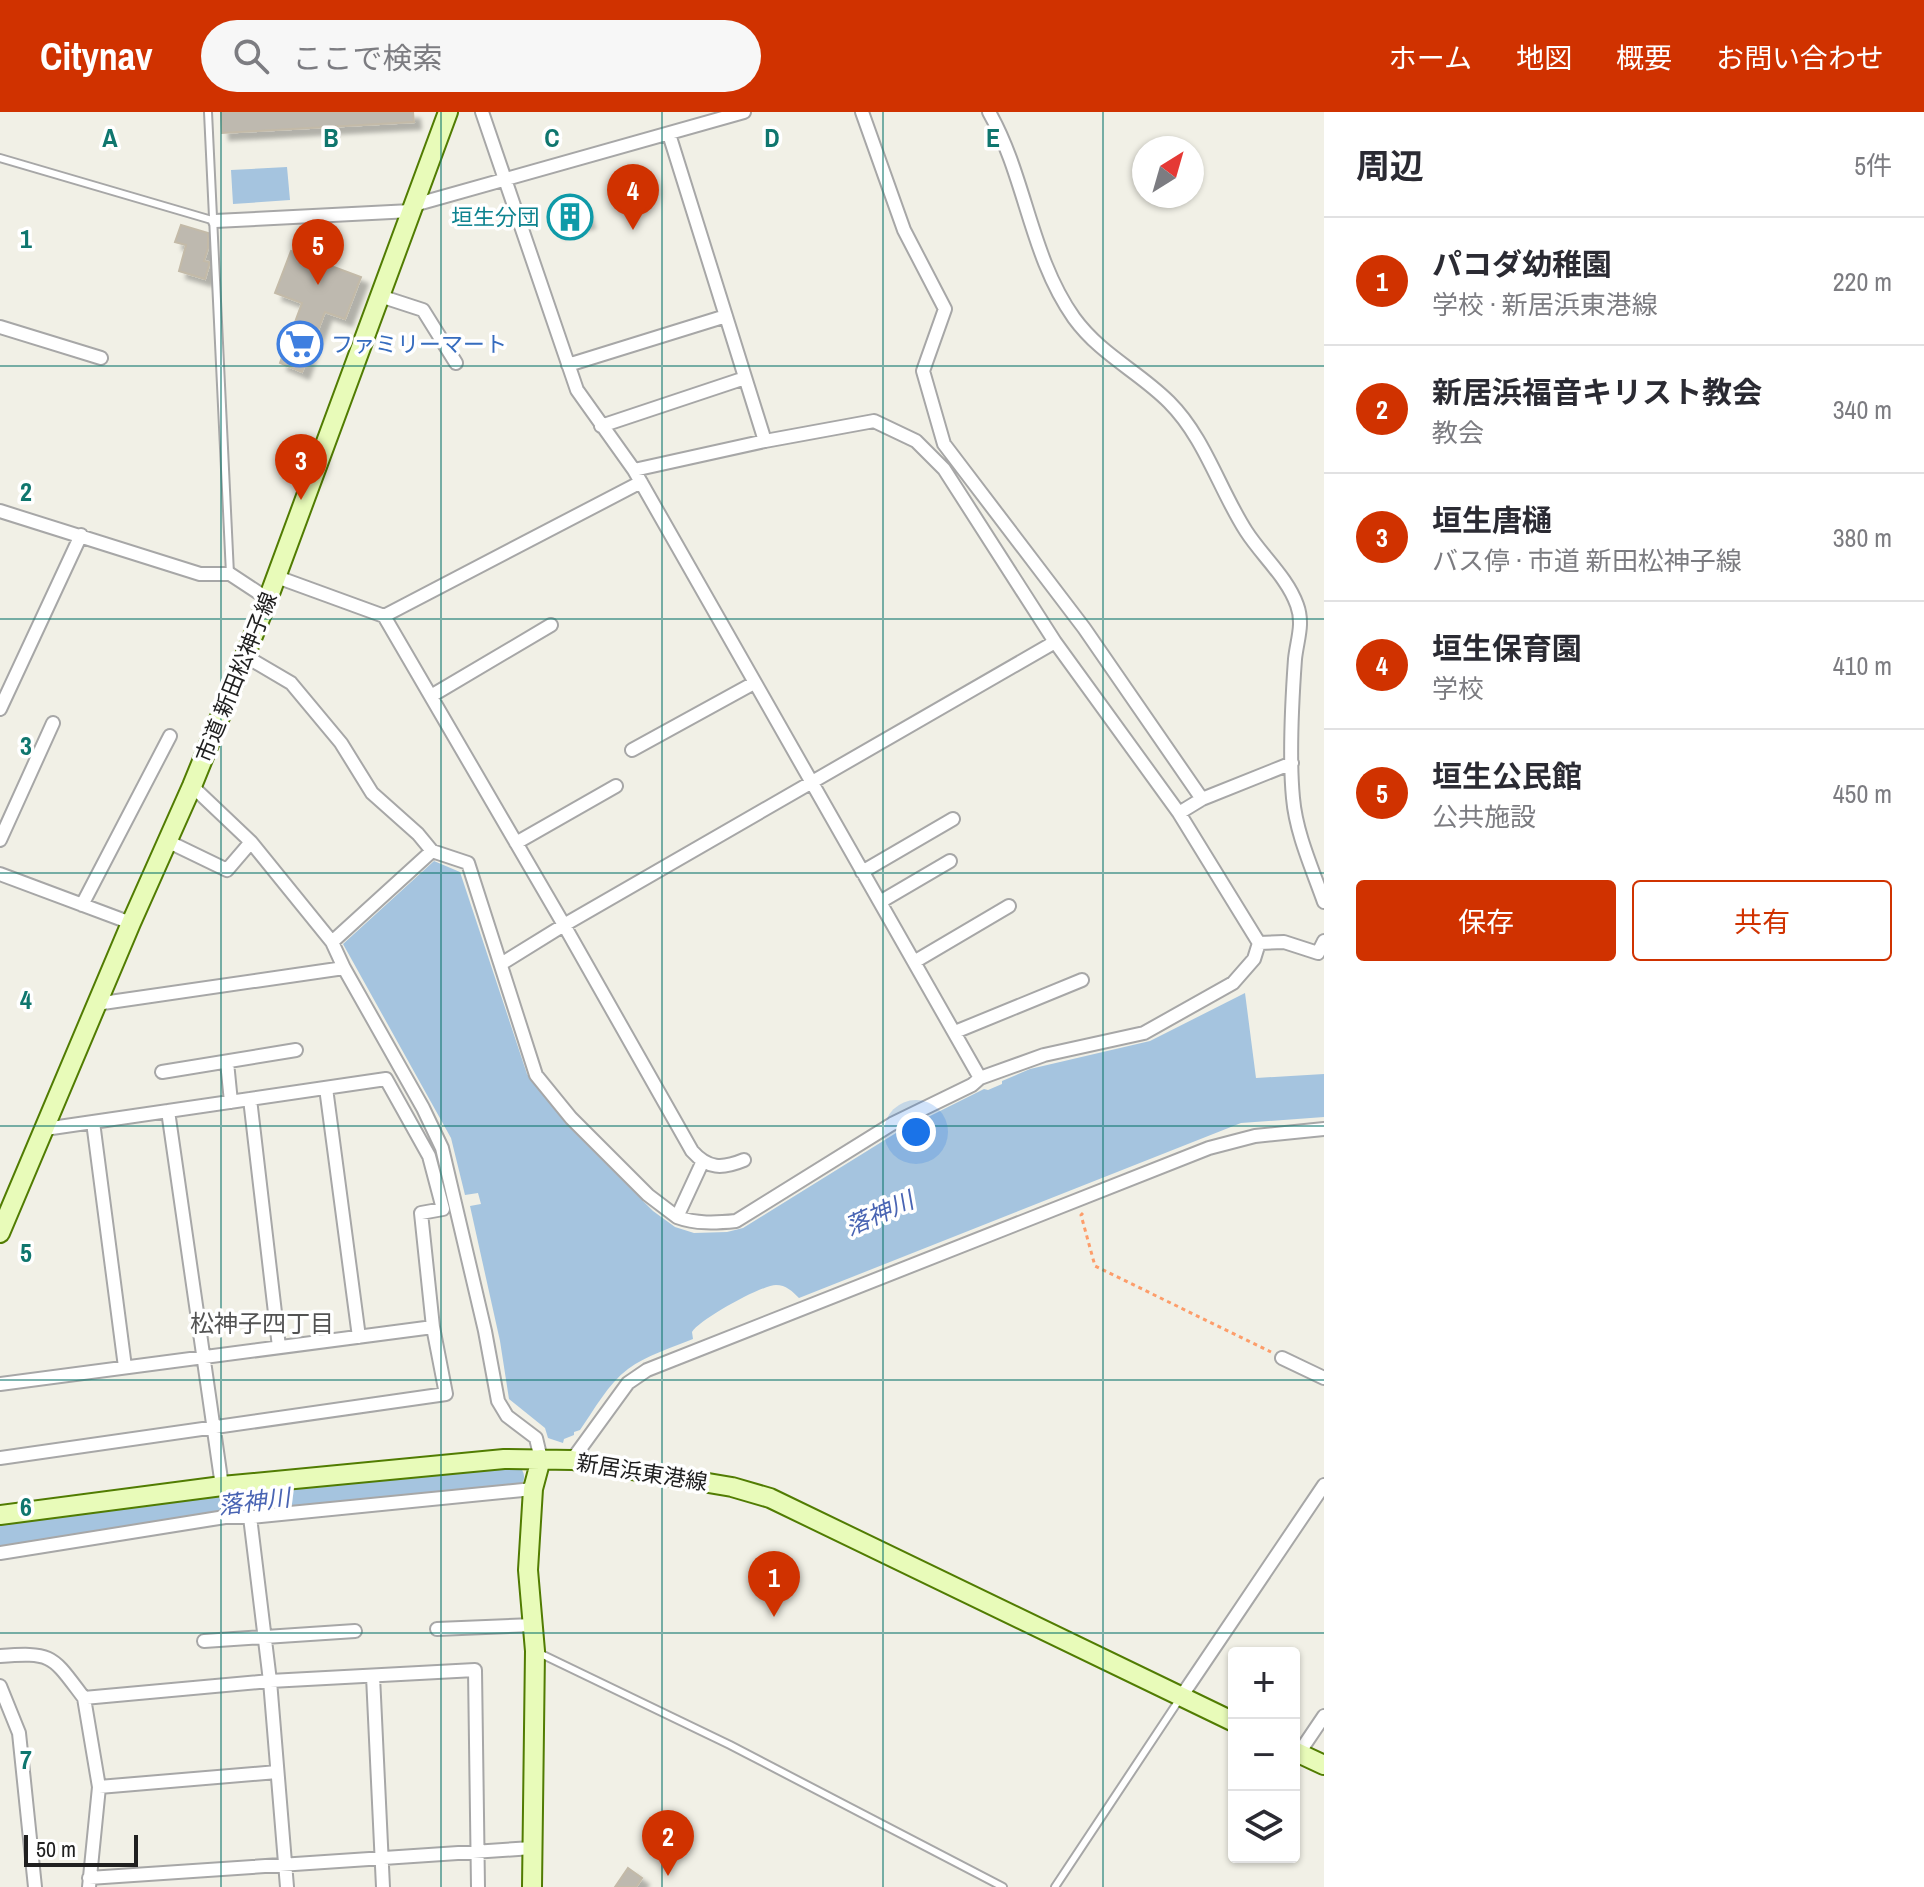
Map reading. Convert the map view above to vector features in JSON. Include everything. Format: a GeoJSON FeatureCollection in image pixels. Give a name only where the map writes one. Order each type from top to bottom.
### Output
{"type":"FeatureCollection","features":[{"type":"Feature","properties":{"kind":"street","name":"市道 新田松神子線"},"geometry":{"type":"LineString","coordinates":[[0,1233],[192,786],[277,577],[448,112]]}},
{"type":"Feature","properties":{"kind":"street"},"geometry":{"type":"LineString","coordinates":[[482,112],[577,390],[638,476],[980,1078]]}},
{"type":"Feature","properties":{"kind":"street"},"geometry":{"type":"LineString","coordinates":[[215,221],[412,208],[744,112]]}},
{"type":"Feature","properties":{"kind":"street"},"geometry":{"type":"LineString","coordinates":[[862,112],[904,230],[945,309],[923,371],[944,444],[1084,628],[1202,799]]}},
{"type":"Feature","properties":{"kind":"street"},"geometry":{"type":"LineString","coordinates":[[989,112],[1000,131],[1041,256],[1051,280],[1074,317],[1102,350],[1168,401],[1193,431],[1246,531],[1294,595],[1301,625],[1295,656],[1293,798],[1298,825],[1324,902]]}},
{"type":"Feature","properties":{"kind":"street"},"geometry":{"type":"LineString","coordinates":[[669,134],[765,441]]}},
{"type":"Feature","properties":{"kind":"street"},"geometry":{"type":"LineString","coordinates":[[380,296],[423,310],[456,363]]}},
{"type":"Feature","properties":{"kind":"street"},"geometry":{"type":"LineString","coordinates":[[568,365],[726,316]]}},
{"type":"Feature","properties":{"kind":"street"},"geometry":{"type":"LineString","coordinates":[[0,327],[101,358]]}},
{"type":"Feature","properties":{"kind":"street"},"geometry":{"type":"LineString","coordinates":[[601,426],[745,378]]}},
{"type":"Feature","properties":{"kind":"street"},"geometry":{"type":"LineString","coordinates":[[245,656],[291,683],[341,743],[372,793],[418,834],[432,851],[468,863],[536,1075],[571,1118],[648,1195],[677,1217],[700,1222],[736,1221],[892,1124],[972,1085],[980,1078],[1044,1055],[1144,1033],[1233,983],[1254,959],[1259,943],[1179,813],[1055,642],[944,469],[916,441],[874,421],[765,441],[638,476],[384,616]]}},
{"type":"Feature","properties":{"kind":"street"},"geometry":{"type":"LineString","coordinates":[[2,515],[81,535],[200,574],[230,574],[268,599]]}},
{"type":"Feature","properties":{"kind":"street"},"geometry":{"type":"LineString","coordinates":[[0,709],[81,535]]}},
{"type":"Feature","properties":{"kind":"street"},"geometry":{"type":"LineString","coordinates":[[277,577],[384,616],[692,1151],[702,1163],[728,1167],[744,1160]]}},
{"type":"Feature","properties":{"kind":"street"},"geometry":{"type":"LineString","coordinates":[[431,696],[551,625]]}},
{"type":"Feature","properties":{"kind":"street"},"geometry":{"type":"LineString","coordinates":[[501,964],[1055,642]]}},
{"type":"Feature","properties":{"kind":"street"},"geometry":{"type":"LineString","coordinates":[[632,750],[754,683]]}},
{"type":"Feature","properties":{"kind":"street"},"geometry":{"type":"LineString","coordinates":[[0,840],[53,723]]}},
{"type":"Feature","properties":{"kind":"street"},"geometry":{"type":"LineString","coordinates":[[82,905],[170,736]]}},
{"type":"Feature","properties":{"kind":"street"},"geometry":{"type":"LineString","coordinates":[[1179,813],[1202,799],[1292,763]]}},
{"type":"Feature","properties":{"kind":"street"},"geometry":{"type":"LineString","coordinates":[[192,786],[251,842],[332,942],[423,1108],[442,1148],[485,1331],[498,1401],[507,1416],[536,1438],[541,1459],[533,1489],[528,1570],[535,1651],[532,1887]]}},
{"type":"Feature","properties":{"kind":"street"},"geometry":{"type":"LineString","coordinates":[[516,843],[616,786]]}},
{"type":"Feature","properties":{"kind":"street"},"geometry":{"type":"LineString","coordinates":[[862,872],[953,819]]}},
{"type":"Feature","properties":{"kind":"street"},"geometry":{"type":"LineString","coordinates":[[167,841],[227,870],[251,842]]}},
{"type":"Feature","properties":{"kind":"street"},"geometry":{"type":"LineString","coordinates":[[332,942],[432,851]]}},
{"type":"Feature","properties":{"kind":"street"},"geometry":{"type":"LineString","coordinates":[[880,902],[950,861]]}},
{"type":"Feature","properties":{"kind":"street"},"geometry":{"type":"LineString","coordinates":[[0,874],[131,923]]}},
{"type":"Feature","properties":{"kind":"street"},"geometry":{"type":"LineString","coordinates":[[914,962],[1009,906]]}},
{"type":"Feature","properties":{"kind":"street"},"geometry":{"type":"LineString","coordinates":[[1259,943],[1284,942],[1322,953]]}},
{"type":"Feature","properties":{"kind":"street"},"geometry":{"type":"LineString","coordinates":[[96,1004],[344,968]]}},
{"type":"Feature","properties":{"kind":"street"},"geometry":{"type":"LineString","coordinates":[[955,1032],[1082,980]]}},
{"type":"Feature","properties":{"kind":"street"},"geometry":{"type":"LineString","coordinates":[[162,1072],[296,1050]]}},
{"type":"Feature","properties":{"kind":"street"},"geometry":{"type":"LineString","coordinates":[[227,1062],[231,1102]]}},
{"type":"Feature","properties":{"kind":"street"},"geometry":{"type":"LineString","coordinates":[[0,1458],[446,1394],[433,1327],[421,1213],[443,1209],[429,1156],[386,1079],[45,1129]]}},
{"type":"Feature","properties":{"kind":"street"},"geometry":{"type":"LineString","coordinates":[[326,1088],[359,1337]]}},
{"type":"Feature","properties":{"kind":"street"},"geometry":{"type":"LineString","coordinates":[[250,1099],[279,1347]]}},
{"type":"Feature","properties":{"kind":"street"},"geometry":{"type":"LineString","coordinates":[[168,1111],[222,1486]]}},
{"type":"Feature","properties":{"kind":"street"},"geometry":{"type":"LineString","coordinates":[[93,1122],[125,1367]]}},
{"type":"Feature","properties":{"kind":"street"},"geometry":{"type":"LineString","coordinates":[[572,1460],[628,1383],[647,1370],[1209,1148],[1255,1136],[1324,1129]]}},
{"type":"Feature","properties":{"kind":"street"},"geometry":{"type":"LineString","coordinates":[[677,1217],[702,1163]]}},
{"type":"Feature","properties":{"kind":"street"},"geometry":{"type":"LineString","coordinates":[[0,1384],[433,1327]]}},
{"type":"Feature","properties":{"kind":"street"},"geometry":{"type":"LineString","coordinates":[[1282,1358],[1324,1378]]}},
{"type":"Feature","properties":{"kind":"street","name":"新居浜東港線"},"geometry":{"type":"LineString","coordinates":[[0,1515],[222,1486],[504,1459],[572,1460],[732,1487],[770,1498],[1228,1719]]}},
{"type":"Feature","properties":{"kind":"street"},"geometry":{"type":"LineString","coordinates":[[1181,1697],[1324,1485]]}},
{"type":"Feature","properties":{"kind":"street"},"geometry":{"type":"LineString","coordinates":[[0,1553],[225,1517],[533,1489]]}},
{"type":"Feature","properties":{"kind":"street"},"geometry":{"type":"LineString","coordinates":[[250,1517],[270,1681],[287,1887]]}},
{"type":"Feature","properties":{"kind":"street"},"geometry":{"type":"LineString","coordinates":[[437,1629],[533,1625]]}},
{"type":"Feature","properties":{"kind":"street"},"geometry":{"type":"LineString","coordinates":[[204,1641],[355,1631]]}},
{"type":"Feature","properties":{"kind":"street"},"geometry":{"type":"LineString","coordinates":[[0,1656],[37,1653],[57,1663],[84,1698],[99,1787],[89,1882],[177,1872],[532,1848]]}},
{"type":"Feature","properties":{"kind":"street"},"geometry":{"type":"LineString","coordinates":[[84,1698],[270,1681],[475,1670],[478,1887]]}},
{"type":"Feature","properties":{"kind":"street"},"geometry":{"type":"LineString","coordinates":[[373,1676],[383,1887]]}},
{"type":"Feature","properties":{"kind":"street"},"geometry":{"type":"LineString","coordinates":[[0,1686],[19,1733],[35,1887]]}},
{"type":"Feature","properties":{"kind":"street"},"geometry":{"type":"LineString","coordinates":[[1300,1747],[1324,1716]]}},
{"type":"Feature","properties":{"kind":"street"},"geometry":{"type":"LineString","coordinates":[[1300,1754],[1324,1765]]}},
{"type":"Feature","properties":{"kind":"street"},"geometry":{"type":"LineString","coordinates":[[99,1787],[277,1772]]}},
{"type":"Feature","properties":{"kind":"street"},"geometry":{"type":"LineString","coordinates":[[177,1872],[178,1887]]}},
{"type":"Feature","properties":{"kind":"lane"},"geometry":{"type":"LineString","coordinates":[[208,112],[230,574]]}},
{"type":"Feature","properties":{"kind":"lane"},"geometry":{"type":"LineString","coordinates":[[0,158],[215,221]]}},
{"type":"Feature","properties":{"kind":"lane"},"geometry":{"type":"LineString","coordinates":[[535,1651],[730,1745],[1003,1887]]}},
{"type":"Feature","properties":{"kind":"lane"},"geometry":{"type":"LineString","coordinates":[[1055,1887],[1181,1697]]}},
{"type":"Feature","properties":{"kind":"path"},"geometry":{"type":"LineString","coordinates":[[1090,1208],[1081,1215],[1095,1266],[1282,1358]]}},
{"type":"Feature","properties":{"kind":"water"},"geometry":{"type":"Polygon","coordinates":[[[287,167],[290,200],[233,204],[231,170],[287,167]]]}},
{"type":"Feature","properties":{"kind":"water"},"geometry":{"type":"Polygon","coordinates":[[[434,861],[460,872],[527,1074],[567,1125],[653,1211],[675,1227],[694,1233],[743,1228],[896,1133],[984,1089],[1002,1084],[1002,1081],[1030,1069],[1150,1041],[1245,993],[1256,1078],[1324,1074],[1324,1117],[1241,1123],[799,1298],[780,1285],[769,1286],[707,1319],[692,1332],[693,1339],[628,1369],[608,1390],[580,1430],[564,1439],[563,1443],[548,1438],[545,1428],[509,1399],[500,1341],[470,1206],[481,1204],[478,1193],[465,1195],[451,1138],[343,944],[434,861]]]}},
{"type":"Feature","properties":{"kind":"building"},"geometry":{"type":"Polygon","coordinates":[[[221,112],[413,112],[414,122],[222,133],[221,112]]]}},
{"type":"Feature","properties":{"kind":"building","name":"垣生分団"},"geometry":{"type":"Polygon","coordinates":[[[583,203],[588,221],[557,231],[552,213],[583,203]]]}},
{"type":"Feature","properties":{"kind":"building"},"geometry":{"type":"Polygon","coordinates":[[[181,225],[208,233],[204,261],[209,265],[205,279],[179,271],[186,245],[175,242],[181,225]]]}},
{"type":"Feature","properties":{"kind":"building"},"geometry":{"type":"Polygon","coordinates":[[[291,251],[361,277],[345,319],[325,312],[302,372],[280,363],[302,303],[275,293],[291,251]]]}},
{"type":"Feature","properties":{"kind":"building"},"geometry":{"type":"Polygon","coordinates":[[[628,1868],[642,1878],[636,1887],[615,1887],[628,1868]]]}},
{"type":"Feature","properties":{"kind":"waterway","name":"落神川"},"geometry":{"type":"LineString","coordinates":[[0,1538],[243,1501],[510,1477]]}},
{"type":"Feature","properties":{"kind":"place","name":"垣生分団"},"geometry":{"type":"Point","coordinates":[570,217]}},
{"type":"Feature","properties":{"kind":"place","name":"垣生保育園"},"geometry":{"type":"Point","coordinates":[633,230]}},
{"type":"Feature","properties":{"kind":"place","name":"垣生公民館"},"geometry":{"type":"Point","coordinates":[318,285]}},
{"type":"Feature","properties":{"kind":"place","name":"ファミリーマート"},"geometry":{"type":"Point","coordinates":[300,344]}},
{"type":"Feature","properties":{"kind":"place","name":"垣生唐樋"},"geometry":{"type":"Point","coordinates":[301,500]}},
{"type":"Feature","properties":{"kind":"place","name":"パコダ幼稚園"},"geometry":{"type":"Point","coordinates":[774,1617]}},
{"type":"Feature","properties":{"kind":"place","name":"新居浜福音キリスト教会"},"geometry":{"type":"Point","coordinates":[668,1876]}},
{"type":"Feature","properties":{"kind":"district","name":"松神子四丁目"},"geometry":{"type":"Point","coordinates":[262,1323]}}]}
